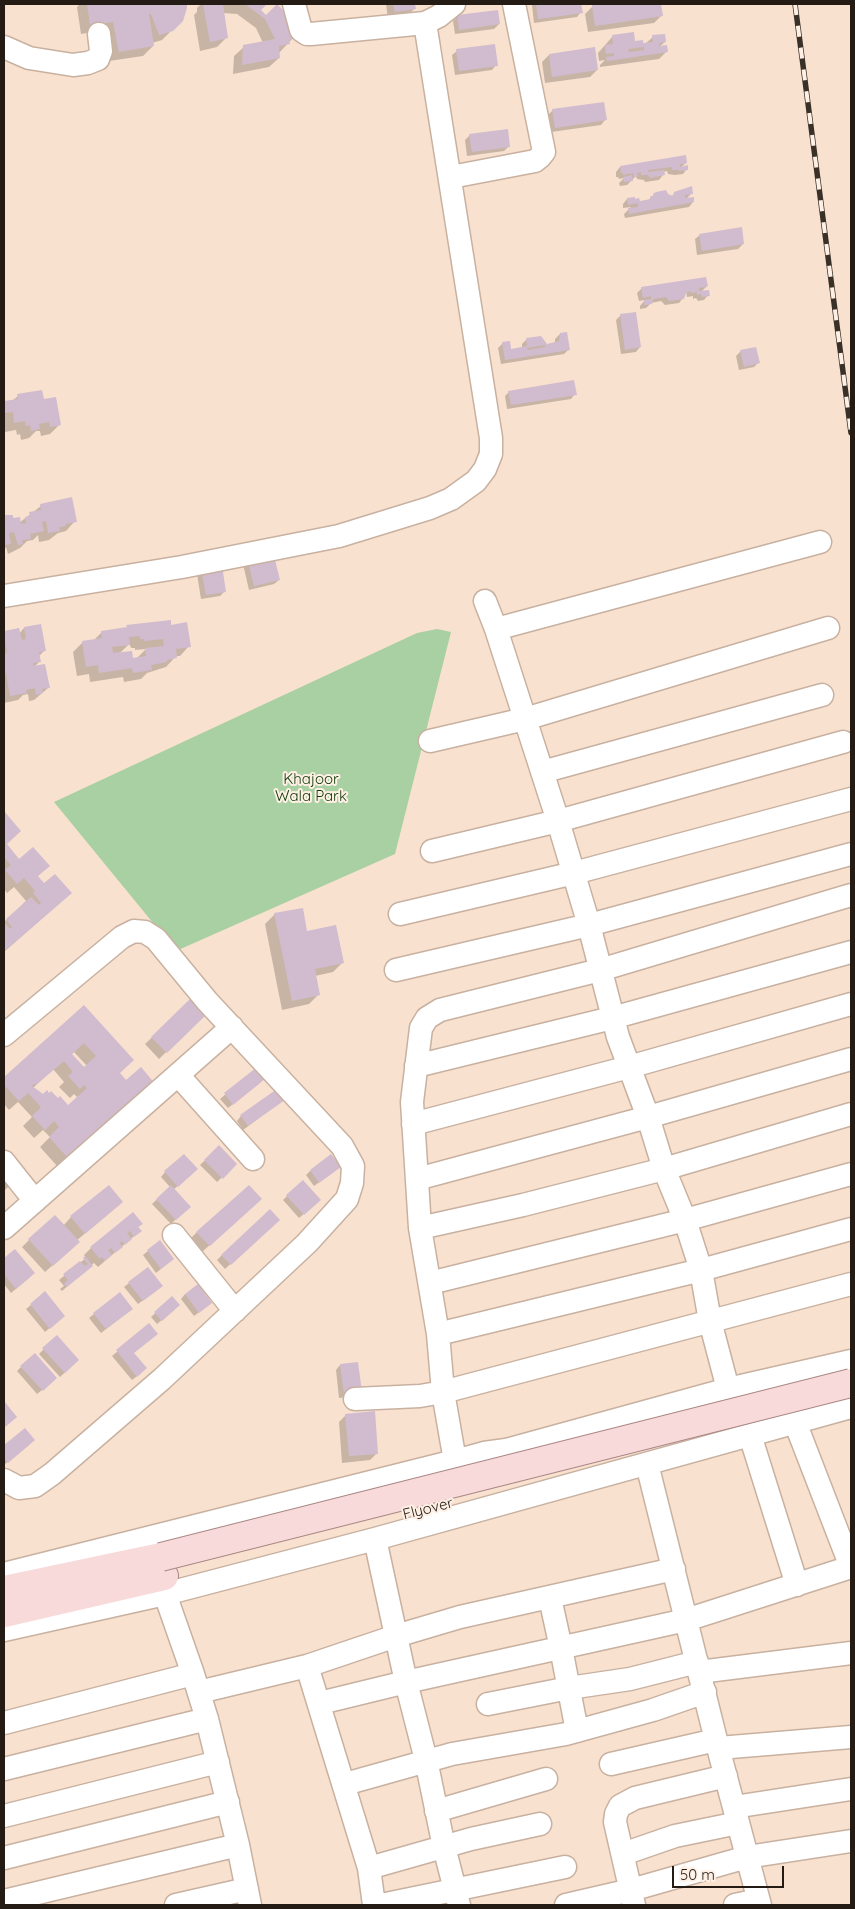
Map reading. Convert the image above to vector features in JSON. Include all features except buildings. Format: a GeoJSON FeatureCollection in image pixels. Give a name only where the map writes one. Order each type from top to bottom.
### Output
{"type":"FeatureCollection","features":[{"type":"Feature","properties":{"kind":"main road","name":"Flyover"},"geometry":{"type":"LineString","coordinates":[[4,1590],[161,1558],[850,1405]]}},
{"type":"Feature","properties":{"kind":"main road","name":"Flyover"},"geometry":{"type":"LineString","coordinates":[[4,1613],[164,1576],[850,1405]]}},
{"type":"Feature","properties":{"kind":"street"},"geometry":{"type":"LineString","coordinates":[[294,4],[301,30],[307,34],[425,23],[454,4]]}},
{"type":"Feature","properties":{"kind":"street"},"geometry":{"type":"LineString","coordinates":[[451,177],[535,161],[544,152],[514,4]]}},
{"type":"Feature","properties":{"kind":"street"},"geometry":{"type":"LineString","coordinates":[[4,596],[182,567],[339,536],[430,508],[451,499],[476,481],[485,469],[491,454],[492,438],[425,23]]}},
{"type":"Feature","properties":{"kind":"street"},"geometry":{"type":"LineString","coordinates":[[4,47],[29,58],[73,65],[88,63],[98,59],[101,51],[99,34]]}},
{"type":"Feature","properties":{"kind":"street"},"geometry":{"type":"LineString","coordinates":[[496,629],[820,542]]}},
{"type":"Feature","properties":{"kind":"street"},"geometry":{"type":"LineString","coordinates":[[485,601],[496,629],[574,872],[612,1018],[628,1067],[648,1117],[664,1169],[685,1220],[701,1270],[710,1321],[728,1389]]}},
{"type":"Feature","properties":{"kind":"street"},"geometry":{"type":"LineString","coordinates":[[430,741],[525,719],[828,628]]}},
{"type":"Feature","properties":{"kind":"street"},"geometry":{"type":"LineString","coordinates":[[542,772],[822,695]]}},
{"type":"Feature","properties":{"kind":"street"},"geometry":{"type":"LineString","coordinates":[[432,851],[558,821],[843,742]]}},
{"type":"Feature","properties":{"kind":"street"},"geometry":{"type":"LineString","coordinates":[[400,914],[574,872],[851,799]]}},
{"type":"Feature","properties":{"kind":"street"},"geometry":{"type":"LineString","coordinates":[[396,970],[589,925],[851,854]]}},
{"type":"Feature","properties":{"kind":"street"},"geometry":{"type":"LineString","coordinates":[[455,1461],[443,1392],[438,1334],[420,1228],[416,1179],[412,1102],[421,1028],[427,1018],[440,1010],[600,970],[851,895]]}},
{"type":"Feature","properties":{"kind":"street"},"geometry":{"type":"LineString","coordinates":[[4,1035],[122,937],[134,931],[145,932],[156,939],[207,1001],[342,1146],[353,1166],[352,1183],[347,1199],[307,1243],[162,1379],[52,1474],[35,1486],[19,1488],[4,1480]]}},
{"type":"Feature","properties":{"kind":"street"},"geometry":{"type":"LineString","coordinates":[[416,1066],[612,1018],[851,952]]}},
{"type":"Feature","properties":{"kind":"street"},"geometry":{"type":"LineString","coordinates":[[413,1124],[628,1067],[851,1004]]}},
{"type":"Feature","properties":{"kind":"street"},"geometry":{"type":"LineString","coordinates":[[4,1228],[232,1027]]}},
{"type":"Feature","properties":{"kind":"street"},"geometry":{"type":"LineString","coordinates":[[416,1179],[648,1117],[851,1059]]}},
{"type":"Feature","properties":{"kind":"street"},"geometry":{"type":"LineString","coordinates":[[178,1075],[253,1160]]}},
{"type":"Feature","properties":{"kind":"street"},"geometry":{"type":"LineString","coordinates":[[420,1228],[523,1205],[664,1169],[851,1114]]}},
{"type":"Feature","properties":{"kind":"street"},"geometry":{"type":"LineString","coordinates":[[4,1162],[35,1200]]}},
{"type":"Feature","properties":{"kind":"street"},"geometry":{"type":"LineString","coordinates":[[430,1282],[685,1220],[851,1174]]}},
{"type":"Feature","properties":{"kind":"street"},"geometry":{"type":"LineString","coordinates":[[438,1334],[701,1270],[851,1229]]}},
{"type":"Feature","properties":{"kind":"street"},"geometry":{"type":"LineString","coordinates":[[174,1235],[235,1311]]}},
{"type":"Feature","properties":{"kind":"street"},"geometry":{"type":"LineString","coordinates":[[355,1399],[420,1396],[443,1392],[851,1284]]}},
{"type":"Feature","properties":{"kind":"street"},"geometry":{"type":"LineString","coordinates":[[4,1574],[484,1453],[506,1450],[728,1389],[851,1361]]}},
{"type":"Feature","properties":{"kind":"street"},"geometry":{"type":"LineString","coordinates":[[506,1450],[520,1460],[535,1460],[816,1394],[682,1436],[540,1475],[507,1502]]}},
{"type":"Feature","properties":{"kind":"street"},"geometry":{"type":"LineString","coordinates":[[4,1630],[165,1594],[374,1539],[750,1436],[850,1405]]}},
{"type":"Feature","properties":{"kind":"street"},"geometry":{"type":"LineString","coordinates":[[320,1704],[406,1682],[686,1620],[798,1586],[851,1567],[796,1422]]}},
{"type":"Feature","properties":{"kind":"street"},"geometry":{"type":"LineString","coordinates":[[750,1436],[798,1586]]}},
{"type":"Feature","properties":{"kind":"street"},"geometry":{"type":"LineString","coordinates":[[484,1453],[507,1502]]}},
{"type":"Feature","properties":{"kind":"street"},"geometry":{"type":"LineString","coordinates":[[647,1464],[717,1744],[759,1902],[736,1905]]}},
{"type":"Feature","properties":{"kind":"street"},"geometry":{"type":"LineString","coordinates":[[374,1539],[457,1898]]}},
{"type":"Feature","properties":{"kind":"street"},"geometry":{"type":"LineString","coordinates":[[4,1723],[196,1683],[307,1666],[460,1617],[674,1569]]}},
{"type":"Feature","properties":{"kind":"street"},"geometry":{"type":"LineString","coordinates":[[165,1594],[207,1719],[249,1897],[176,1905]]}},
{"type":"Feature","properties":{"kind":"street"},"geometry":{"type":"LineString","coordinates":[[550,1598],[577,1731]]}},
{"type":"Feature","properties":{"kind":"street"},"geometry":{"type":"LineString","coordinates":[[488,1704],[569,1688],[630,1679],[700,1676],[851,1653]]}},
{"type":"Feature","properties":{"kind":"street"},"geometry":{"type":"LineString","coordinates":[[307,1666],[369,1868],[374,1905]]}},
{"type":"Feature","properties":{"kind":"street"},"geometry":{"type":"LineString","coordinates":[[344,1784],[426,1760],[577,1731],[653,1710],[700,1676]]}},
{"type":"Feature","properties":{"kind":"street"},"geometry":{"type":"LineString","coordinates":[[5,1764],[207,1719]]}},
{"type":"Feature","properties":{"kind":"street"},"geometry":{"type":"LineString","coordinates":[[611,1764],[717,1744],[851,1737]]}},
{"type":"Feature","properties":{"kind":"street"},"geometry":{"type":"LineString","coordinates":[[4,1816],[218,1762]]}},
{"type":"Feature","properties":{"kind":"street"},"geometry":{"type":"LineString","coordinates":[[632,1898],[615,1822],[616,1814],[626,1802],[726,1776]]}},
{"type":"Feature","properties":{"kind":"street"},"geometry":{"type":"LineString","coordinates":[[436,1810],[546,1779]]}},
{"type":"Feature","properties":{"kind":"street"},"geometry":{"type":"LineString","coordinates":[[623,1854],[736,1815],[851,1789]]}},
{"type":"Feature","properties":{"kind":"street"},"geometry":{"type":"LineString","coordinates":[[4,1858],[228,1802]]}},
{"type":"Feature","properties":{"kind":"street"},"geometry":{"type":"LineString","coordinates":[[369,1868],[444,1847],[540,1824]]}},
{"type":"Feature","properties":{"kind":"street"},"geometry":{"type":"LineString","coordinates":[[566,1905],[632,1898],[747,1857],[851,1841]]}},
{"type":"Feature","properties":{"kind":"street"},"geometry":{"type":"LineString","coordinates":[[4,1901],[35,1899],[238,1845]]}},
{"type":"Feature","properties":{"kind":"street"},"geometry":{"type":"LineString","coordinates":[[381,1905],[457,1898],[565,1867]]}},
{"type":"Feature","properties":{"kind":"green space","name":"Khajoor Wala Park"},"geometry":{"type":"Polygon","coordinates":[[[437,629],[451,632],[395,854],[176,951],[54,802],[417,633],[437,629]]]}},
{"type":"Feature","properties":{"kind":"railway"},"geometry":{"type":"LineString","coordinates":[[795,4],[851,433]]}}]}
